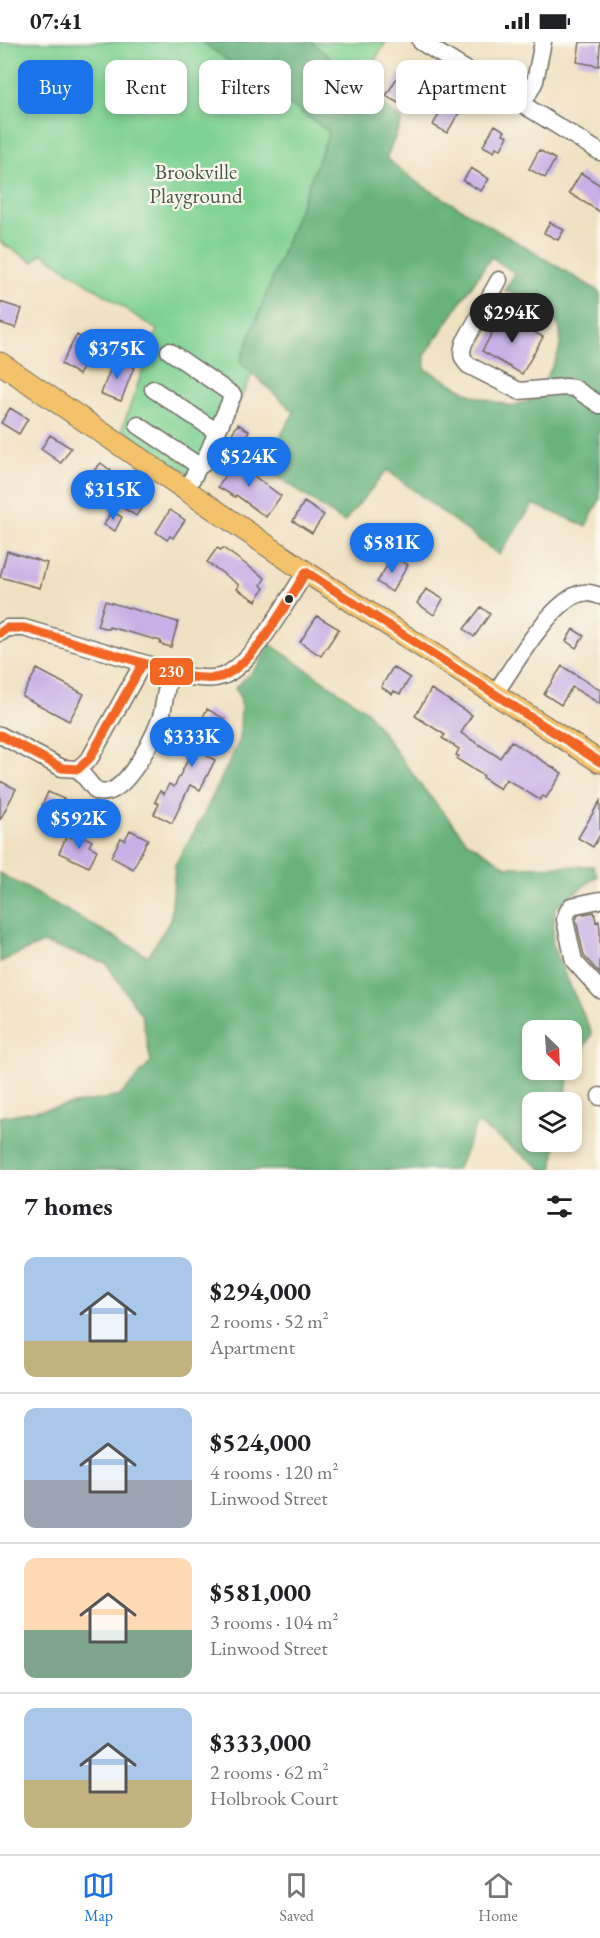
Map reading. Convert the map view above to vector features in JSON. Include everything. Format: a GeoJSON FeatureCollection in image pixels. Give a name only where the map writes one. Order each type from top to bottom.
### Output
{"type":"FeatureCollection","features":[{"type":"Feature","properties":{"kind":"main road"},"geometry":{"type":"LineString","coordinates":[[0,363],[306,572],[600,762]]}},
{"type":"Feature","properties":{"kind":"street"},"geometry":{"type":"LineString","coordinates":[[421,42],[451,60]]}},
{"type":"Feature","properties":{"kind":"street"},"geometry":{"type":"LineString","coordinates":[[527,96],[535,81],[543,42]]}},
{"type":"Feature","properties":{"kind":"street"},"geometry":{"type":"LineString","coordinates":[[527,106],[600,152]]}},
{"type":"Feature","properties":{"kind":"street"},"geometry":{"type":"LineString","coordinates":[[499,280],[464,343],[461,352],[462,359],[468,365],[519,391],[574,388],[600,405]]}},
{"type":"Feature","properties":{"kind":"street"},"geometry":{"type":"LineString","coordinates":[[169,351],[233,395],[203,464],[199,466],[186,490]]}},
{"type":"Feature","properties":{"kind":"street"},"geometry":{"type":"LineString","coordinates":[[153,389],[217,432]]}},
{"type":"Feature","properties":{"kind":"street"},"geometry":{"type":"LineString","coordinates":[[138,425],[199,466]]}},
{"type":"Feature","properties":{"kind":"street"},"geometry":{"type":"LineString","coordinates":[[2,626],[24,627],[191,677],[210,679],[225,675],[242,664],[306,572]]}},
{"type":"Feature","properties":{"kind":"street"},"geometry":{"type":"LineString","coordinates":[[494,695],[545,621],[565,602],[581,594],[594,594],[600,597]]}},
{"type":"Feature","properties":{"kind":"street"},"geometry":{"type":"LineString","coordinates":[[0,735],[62,768],[78,769],[90,758],[143,663]]}},
{"type":"Feature","properties":{"kind":"street"},"geometry":{"type":"LineString","coordinates":[[78,769],[97,792],[114,789],[131,774],[154,734],[162,712],[166,685],[171,671]]}},
{"type":"Feature","properties":{"kind":"street"},"geometry":{"type":"LineString","coordinates":[[600,900],[572,906],[565,920],[573,961],[600,990]]}},
{"type":"Feature","properties":{"kind":"green space","name":"Brookville Playground"},"geometry":{"type":"Polygon","coordinates":[[[0,42],[386,42],[375,60],[303,60],[303,114],[341,114],[330,132],[259,359],[202,483],[122,429],[157,330],[42,253],[34,262],[0,242],[0,42]]]}},
{"type":"Feature","properties":{"kind":"green space"},"geometry":{"type":"Polygon","coordinates":[[[202,42],[312,42],[333,60],[303,60],[303,114],[291,105],[291,60],[227,60],[202,42]]]}},
{"type":"Feature","properties":{"kind":"green space"},"geometry":{"type":"Polygon","coordinates":[[[384,105],[402,121],[386,158],[418,183],[600,292],[600,499],[586,526],[533,504],[499,555],[387,470],[344,522],[263,467],[294,412],[240,362],[329,132],[304,114],[384,114],[384,105]],[[491,257],[425,355],[425,369],[474,396],[511,406],[532,400],[552,368],[560,344],[560,333],[556,322],[547,312],[505,290],[515,273],[491,257]]]}},
{"type":"Feature","properties":{"kind":"green space"},"geometry":{"type":"Polygon","coordinates":[[[270,644],[367,711],[422,787],[467,841],[507,867],[593,866],[597,876],[555,908],[552,945],[592,1034],[582,1050],[582,1020],[522,1020],[522,1080],[568,1080],[566,1092],[522,1092],[522,1152],[555,1152],[552,1170],[544,1170],[477,1123],[457,1170],[0,1170],[0,1117],[120,1096],[151,1062],[142,1016],[106,963],[43,943],[0,962],[0,873],[148,956],[171,919],[175,865],[202,818],[240,740],[241,700],[235,688],[259,665],[270,644]]]}},
{"type":"Feature","properties":{"kind":"building"},"geometry":{"type":"Polygon","coordinates":[[[580,42],[600,42],[599,66],[577,62],[580,42]]]}},
{"type":"Feature","properties":{"kind":"building"},"geometry":{"type":"Polygon","coordinates":[[[396,79],[396,102],[386,96],[396,79]]]}},
{"type":"Feature","properties":{"kind":"building"},"geometry":{"type":"Polygon","coordinates":[[[439,114],[458,114],[447,133],[433,125],[439,114]]]}},
{"type":"Feature","properties":{"kind":"building"},"geometry":{"type":"Polygon","coordinates":[[[495,125],[505,131],[503,134],[508,136],[501,149],[496,147],[494,152],[483,146],[495,125]]]}},
{"type":"Feature","properties":{"kind":"building"},"geometry":{"type":"Polygon","coordinates":[[[539,150],[555,159],[545,178],[529,169],[539,150]]]}},
{"type":"Feature","properties":{"kind":"building"},"geometry":{"type":"Polygon","coordinates":[[[471,168],[489,179],[481,191],[463,181],[471,168]]]}},
{"type":"Feature","properties":{"kind":"building"},"geometry":{"type":"Polygon","coordinates":[[[581,173],[600,185],[600,212],[569,193],[581,173]]]}},
{"type":"Feature","properties":{"kind":"building"},"geometry":{"type":"Polygon","coordinates":[[[550,222],[564,230],[558,240],[544,233],[550,222]]]}},
{"type":"Feature","properties":{"kind":"building"},"geometry":{"type":"Polygon","coordinates":[[[0,302],[22,309],[16,328],[0,323],[0,302]]]}},
{"type":"Feature","properties":{"kind":"building"},"geometry":{"type":"Polygon","coordinates":[[[503,314],[543,337],[522,374],[482,351],[503,314]]]}},
{"type":"Feature","properties":{"kind":"building"},"geometry":{"type":"Polygon","coordinates":[[[77,335],[90,342],[82,356],[88,360],[79,375],[61,364],[77,335]]]}},
{"type":"Feature","properties":{"kind":"building"},"geometry":{"type":"Polygon","coordinates":[[[114,359],[134,367],[121,401],[101,394],[114,359]]]}},
{"type":"Feature","properties":{"kind":"building"},"geometry":{"type":"Polygon","coordinates":[[[10,408],[28,419],[19,434],[1,423],[10,408]]]}},
{"type":"Feature","properties":{"kind":"building"},"geometry":{"type":"Polygon","coordinates":[[[238,424],[249,431],[242,443],[231,435],[238,424]]]}},
{"type":"Feature","properties":{"kind":"building"},"geometry":{"type":"Polygon","coordinates":[[[50,435],[71,448],[61,463],[41,449],[50,435]]]}},
{"type":"Feature","properties":{"kind":"building"},"geometry":{"type":"Polygon","coordinates":[[[236,459],[252,469],[250,473],[281,496],[266,517],[236,495],[235,497],[218,487],[236,459]]]}},
{"type":"Feature","properties":{"kind":"building"},"geometry":{"type":"Polygon","coordinates":[[[101,463],[111,471],[109,474],[113,477],[101,494],[84,481],[101,463]]]}},
{"type":"Feature","properties":{"kind":"building"},"geometry":{"type":"Polygon","coordinates":[[[132,491],[147,500],[136,516],[122,507],[132,491]]]}},
{"type":"Feature","properties":{"kind":"building"},"geometry":{"type":"Polygon","coordinates":[[[304,502],[324,515],[312,533],[293,521],[304,502]]]}},
{"type":"Feature","properties":{"kind":"building"},"geometry":{"type":"Polygon","coordinates":[[[170,510],[185,520],[173,538],[170,536],[167,540],[156,532],[170,510]]]}},
{"type":"Feature","properties":{"kind":"building"},"geometry":{"type":"Polygon","coordinates":[[[111,511],[122,517],[115,531],[104,525],[111,511]]]}},
{"type":"Feature","properties":{"kind":"building"},"geometry":{"type":"Polygon","coordinates":[[[217,548],[221,550],[223,548],[265,578],[261,585],[264,588],[256,601],[237,589],[239,585],[207,562],[217,548]]]}},
{"type":"Feature","properties":{"kind":"building"},"geometry":{"type":"Polygon","coordinates":[[[7,551],[47,563],[40,588],[0,577],[7,551]]]}},
{"type":"Feature","properties":{"kind":"building"},"geometry":{"type":"Polygon","coordinates":[[[393,556],[408,565],[392,592],[377,582],[393,556]]]}},
{"type":"Feature","properties":{"kind":"building"},"geometry":{"type":"Polygon","coordinates":[[[426,589],[443,599],[434,615],[417,603],[426,589]]]}},
{"type":"Feature","properties":{"kind":"building"},"geometry":{"type":"Polygon","coordinates":[[[105,601],[178,622],[171,647],[160,644],[161,641],[97,626],[105,601]]]}},
{"type":"Feature","properties":{"kind":"building"},"geometry":{"type":"Polygon","coordinates":[[[481,607],[490,614],[474,637],[464,629],[481,607]]]}},
{"type":"Feature","properties":{"kind":"building"},"geometry":{"type":"Polygon","coordinates":[[[317,616],[339,629],[321,656],[300,642],[317,616]]]}},
{"type":"Feature","properties":{"kind":"building"},"geometry":{"type":"Polygon","coordinates":[[[573,629],[584,636],[576,648],[566,641],[573,629]]]}},
{"type":"Feature","properties":{"kind":"building"},"geometry":{"type":"Polygon","coordinates":[[[562,666],[600,690],[600,704],[572,687],[561,705],[544,694],[562,666]]]}},
{"type":"Feature","properties":{"kind":"building"},"geometry":{"type":"Polygon","coordinates":[[[393,667],[410,678],[400,694],[394,691],[392,694],[381,687],[393,667]]]}},
{"type":"Feature","properties":{"kind":"building"},"geometry":{"type":"Polygon","coordinates":[[[37,669],[84,694],[69,721],[22,696],[37,669]]]}},
{"type":"Feature","properties":{"kind":"building"},"geometry":{"type":"Polygon","coordinates":[[[431,689],[472,715],[461,733],[500,758],[511,741],[562,773],[546,798],[543,796],[540,800],[506,779],[500,789],[457,759],[459,749],[442,738],[445,735],[415,716],[431,689]]]}},
{"type":"Feature","properties":{"kind":"building"},"geometry":{"type":"Polygon","coordinates":[[[207,709],[225,719],[207,756],[215,760],[200,790],[190,785],[172,823],[154,814],[159,804],[155,802],[160,791],[164,794],[169,784],[174,787],[197,742],[192,739],[207,709]]]}},
{"type":"Feature","properties":{"kind":"building"},"geometry":{"type":"Polygon","coordinates":[[[0,781],[16,789],[0,820],[0,781]]]}},
{"type":"Feature","properties":{"kind":"building"},"geometry":{"type":"Polygon","coordinates":[[[48,792],[64,799],[57,813],[42,806],[48,792]]]}},
{"type":"Feature","properties":{"kind":"building"},"geometry":{"type":"Polygon","coordinates":[[[600,801],[600,835],[593,847],[578,838],[600,801]]]}},
{"type":"Feature","properties":{"kind":"building"},"geometry":{"type":"Polygon","coordinates":[[[130,830],[148,839],[133,869],[111,857],[121,838],[125,840],[130,830]]]}},
{"type":"Feature","properties":{"kind":"building"},"geometry":{"type":"Polygon","coordinates":[[[67,835],[78,841],[81,835],[92,841],[89,846],[97,850],[89,867],[59,853],[67,835]]]}},
{"type":"Feature","properties":{"kind":"building"},"geometry":{"type":"Polygon","coordinates":[[[594,912],[596,922],[599,921],[600,930],[600,974],[584,956],[576,920],[578,915],[594,912]]]}},
{"type":"Feature","properties":{"kind":"transit line","name":"230"},"geometry":{"type":"LineString","coordinates":[[0,633],[7,628],[24,628],[191,677],[219,677],[235,669],[259,645],[306,572],[600,762]]}},
{"type":"Feature","properties":{"kind":"transit line","name":"230"},"geometry":{"type":"LineString","coordinates":[[0,735],[62,768],[78,769],[90,758],[143,663]]}}]}
